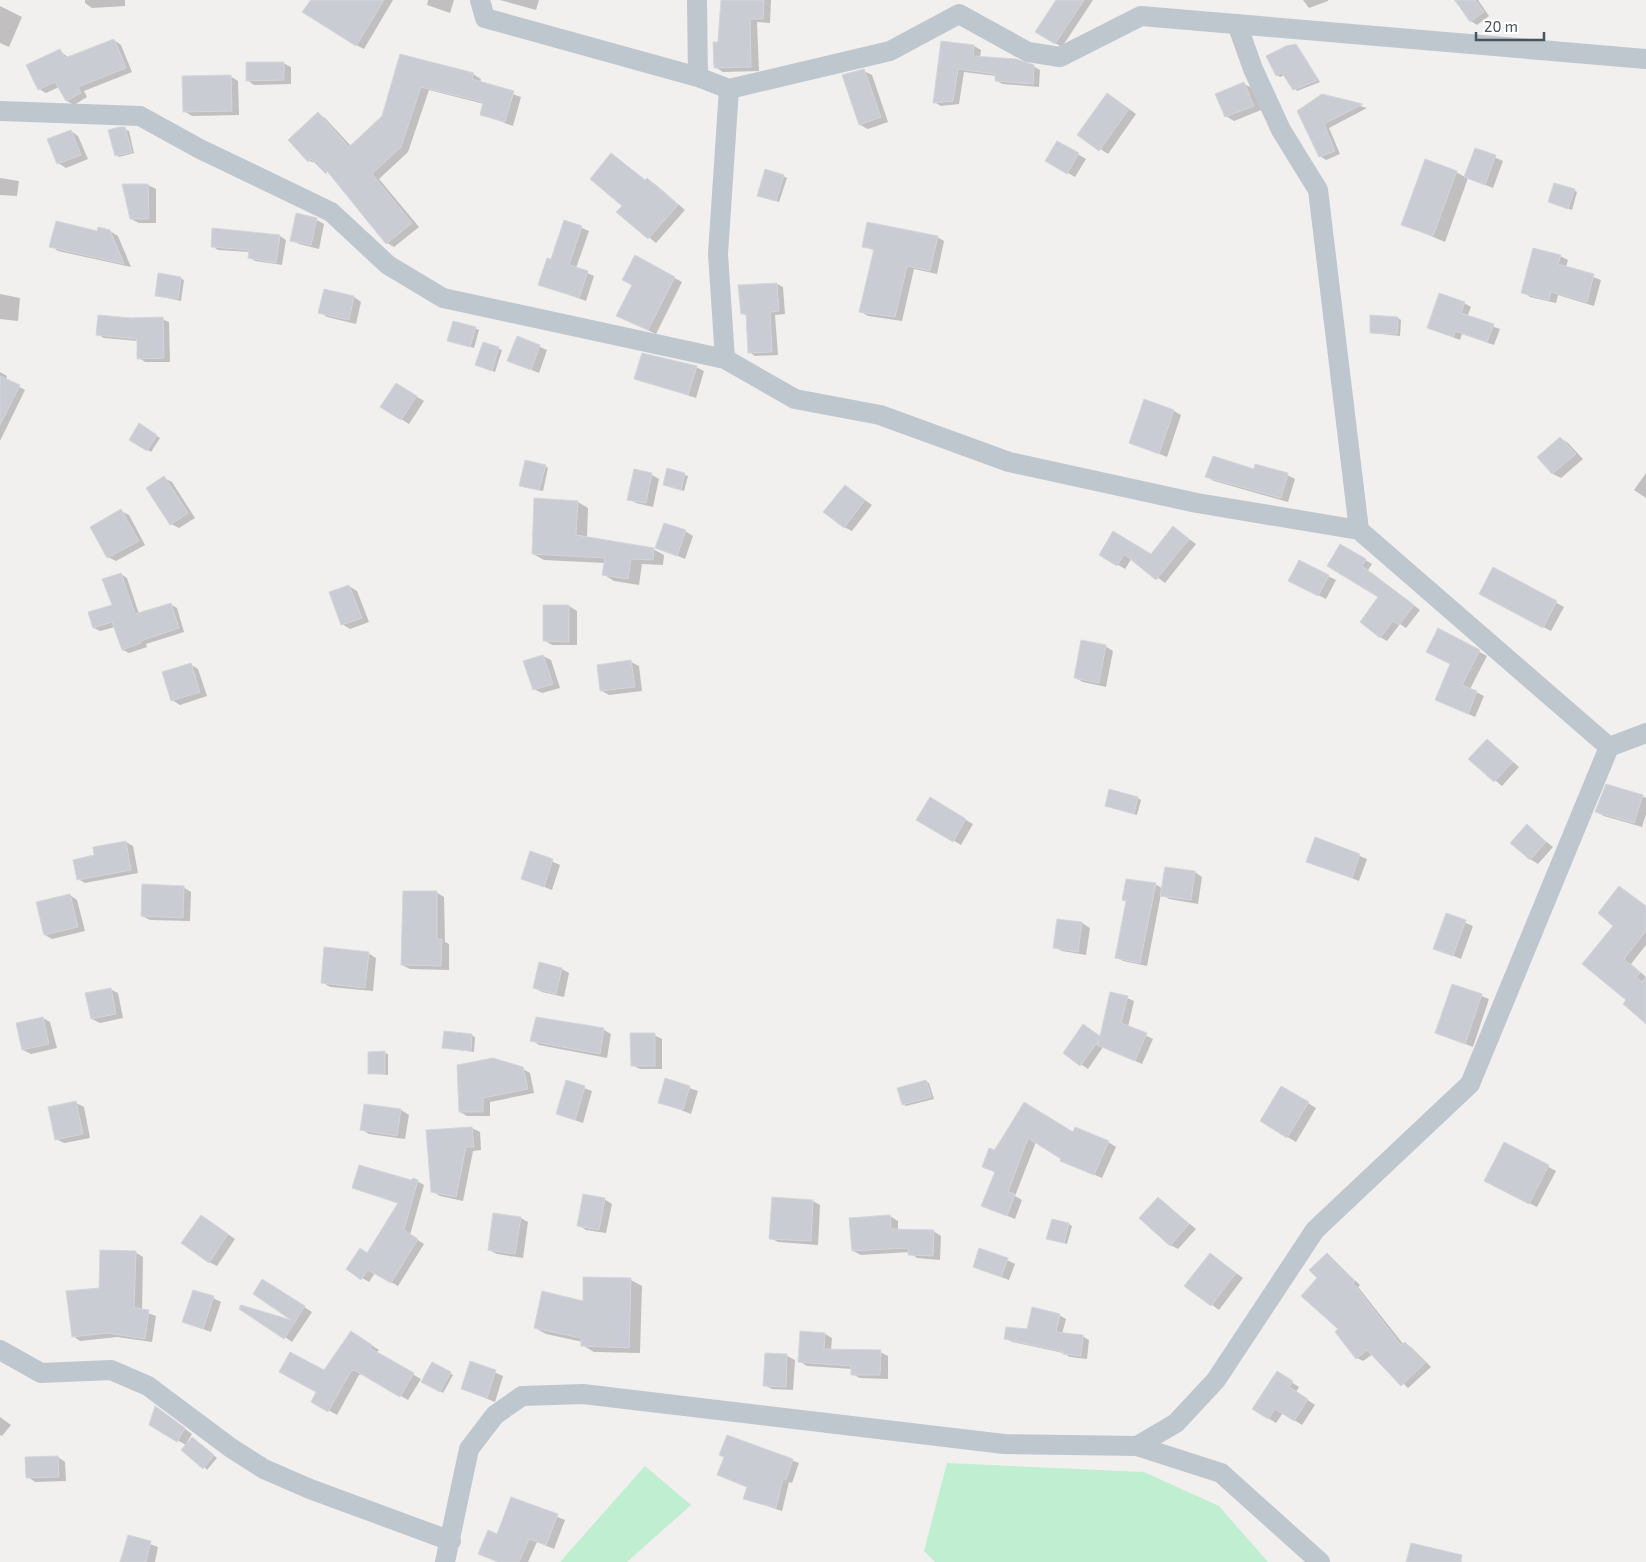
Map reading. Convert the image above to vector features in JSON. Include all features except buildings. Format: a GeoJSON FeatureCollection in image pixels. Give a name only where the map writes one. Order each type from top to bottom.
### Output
{"type":"FeatureCollection","features":[{"type":"Feature","properties":{"kind":"street"},"geometry":{"type":"LineString","coordinates":[[480,0],[485,18],[698,77],[729,89],[890,50],[959,14],[1028,52],[1060,57],[1141,16],[1646,58]]}},
{"type":"Feature","properties":{"kind":"street"},"geometry":{"type":"LineString","coordinates":[[697,0],[698,77]]}},
{"type":"Feature","properties":{"kind":"street"},"geometry":{"type":"LineString","coordinates":[[1237,24],[1253,69],[1281,130],[1318,190],[1359,530]]}},
{"type":"Feature","properties":{"kind":"street"},"geometry":{"type":"LineString","coordinates":[[725,359],[718,254],[729,89]]}},
{"type":"Feature","properties":{"kind":"street"},"geometry":{"type":"LineString","coordinates":[[0,111],[140,116],[200,149],[331,212],[388,265],[443,298],[725,359],[795,399],[880,416],[1009,462],[1197,503],[1359,530],[1609,747]]}},
{"type":"Feature","properties":{"kind":"street"},"geometry":{"type":"LineString","coordinates":[[1137,1446],[1176,1423],[1216,1380],[1315,1230],[1470,1084],[1609,747],[1646,733]]}},
{"type":"Feature","properties":{"kind":"street"},"geometry":{"type":"LineString","coordinates":[[0,1350],[40,1373],[110,1370],[148,1386],[232,1448],[264,1469],[310,1489],[451,1541]]}},
{"type":"Feature","properties":{"kind":"street"},"geometry":{"type":"LineString","coordinates":[[445,1562],[451,1541],[469,1449],[495,1415],[522,1396],[583,1394],[1004,1444],[1137,1446],[1221,1473],[1320,1562]]}},
{"type":"Feature","properties":{"kind":"green space"},"geometry":{"type":"Polygon","coordinates":[[[947,1463],[1144,1472],[1219,1506],[1268,1562],[935,1562],[924,1551],[947,1463]]]}},
{"type":"Feature","properties":{"kind":"green space"},"geometry":{"type":"Polygon","coordinates":[[[645,1466],[691,1505],[627,1562],[560,1562],[645,1466]]]}}]}
